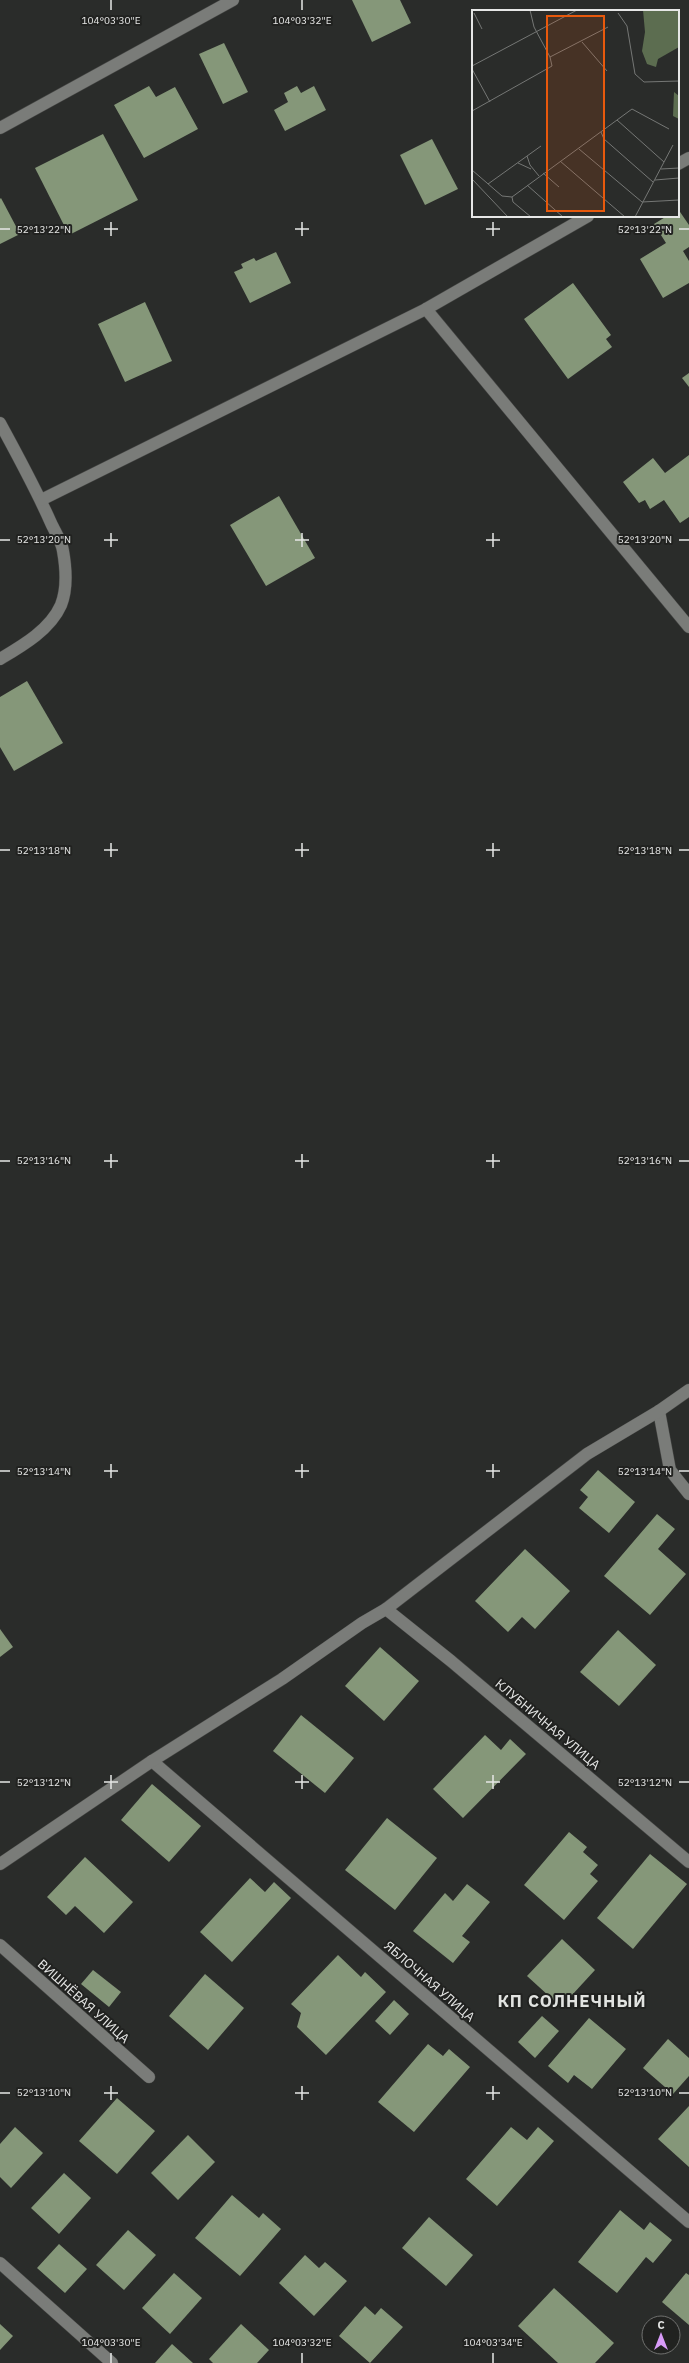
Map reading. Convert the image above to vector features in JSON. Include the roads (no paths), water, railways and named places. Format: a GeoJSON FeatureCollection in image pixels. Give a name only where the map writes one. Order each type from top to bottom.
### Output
{"type":"FeatureCollection","features":[{"type":"Feature","properties":{"kind":"street"},"geometry":{"type":"LineString","coordinates":[[0,128],[233,0]]}},
{"type":"Feature","properties":{"kind":"street"},"geometry":{"type":"LineString","coordinates":[[679,163],[689,158]]}},
{"type":"Feature","properties":{"kind":"street"},"geometry":{"type":"LineString","coordinates":[[41,500],[426,309],[586,217]]}},
{"type":"Feature","properties":{"kind":"street"},"geometry":{"type":"LineString","coordinates":[[426,309],[689,627]]}},
{"type":"Feature","properties":{"kind":"street"},"geometry":{"type":"LineString","coordinates":[[0,423],[41,500],[63,550],[64,592],[60,606],[41,631],[0,659]]}},
{"type":"Feature","properties":{"kind":"street"},"geometry":{"type":"LineString","coordinates":[[0,1864],[152,1761],[282,1679],[362,1623],[386,1609],[587,1454],[659,1411],[689,1390]]}},
{"type":"Feature","properties":{"kind":"street"},"geometry":{"type":"LineString","coordinates":[[659,1411],[670,1470],[689,1494]]}},
{"type":"Feature","properties":{"kind":"street","name":"КЛУБНИЧНАЯ УЛИЦА"},"geometry":{"type":"LineString","coordinates":[[386,1609],[451,1661],[689,1862]]}},
{"type":"Feature","properties":{"kind":"street","name":"ЯБЛОЧНАЯ УЛИЦА"},"geometry":{"type":"LineString","coordinates":[[152,1761],[689,2222]]}},
{"type":"Feature","properties":{"kind":"street","name":"ВИШНЁВАЯ УЛИЦА"},"geometry":{"type":"LineString","coordinates":[[0,1945],[149,2077]]}},
{"type":"Feature","properties":{"kind":"street"},"geometry":{"type":"LineString","coordinates":[[0,2263],[112,2363]]}},
{"type":"Feature","properties":{"kind":"district","name":"КП СОЛНЕЧНЫЙ"},"geometry":{"type":"Point","coordinates":[572,2001]}}]}
